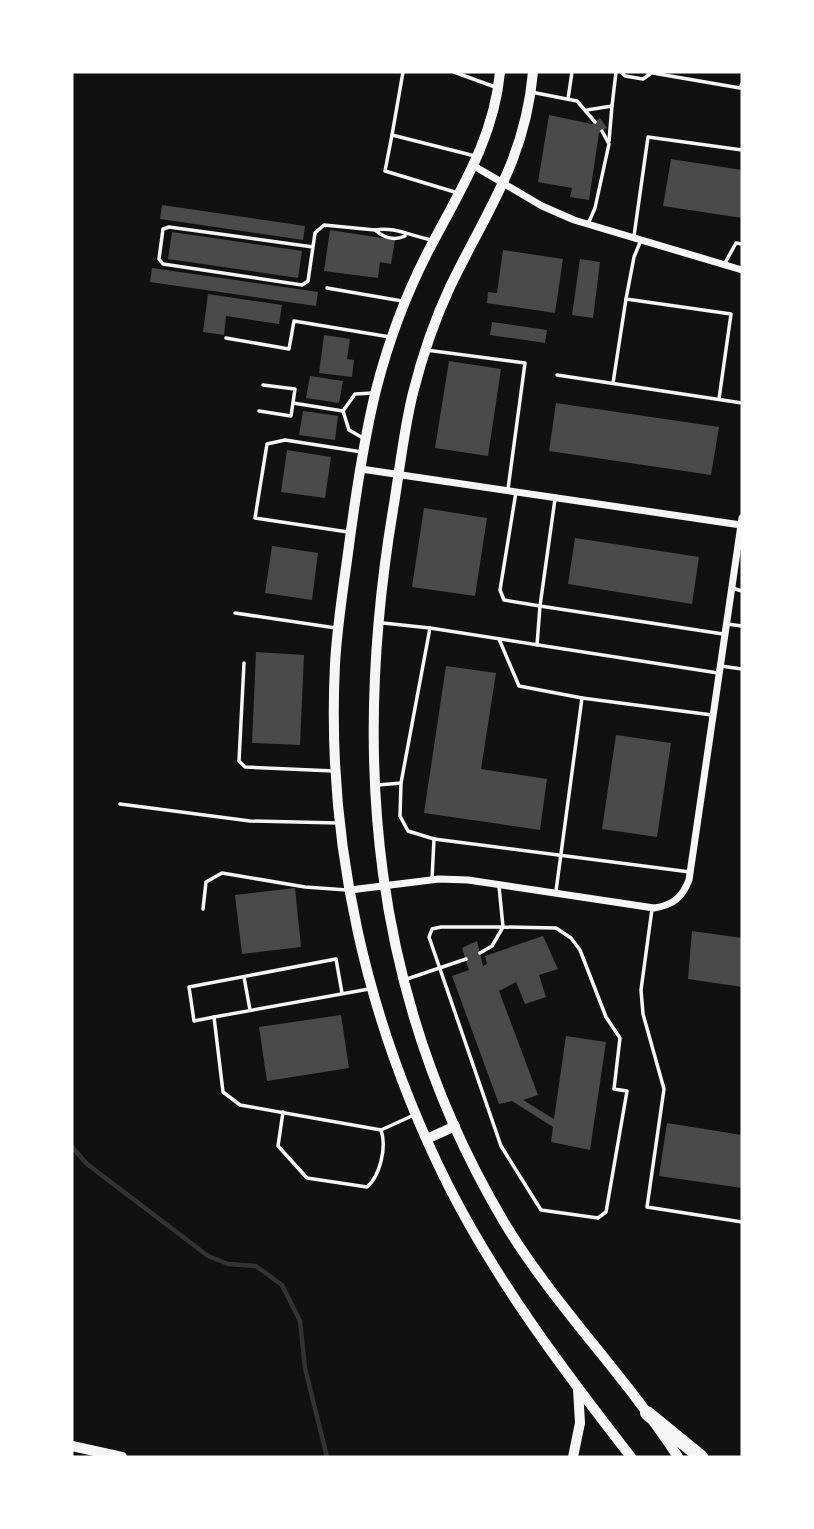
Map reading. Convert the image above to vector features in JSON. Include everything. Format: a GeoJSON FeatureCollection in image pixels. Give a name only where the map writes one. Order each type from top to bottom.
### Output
{"type":"FeatureCollection","features":[{"type":"Feature","properties":{"kind":"highway"},"geometry":{"type":"LineString","coordinates":[[647,1413],[701,1457]]}},
{"type":"Feature","properties":{"kind":"main road"},"geometry":{"type":"LineString","coordinates":[[500,72],[493,118],[476,162],[404,301],[375,393],[350,532],[338,628],[334,690],[340,823],[349,890],[370,988],[386,1042],[427,1139],[480,1244],[578,1389],[631,1457]]}},
{"type":"Feature","properties":{"kind":"main road"},"geometry":{"type":"LineString","coordinates":[[533,72],[520,142],[505,183],[450,288],[425,350],[407,416],[377,623],[372,717],[373,785],[383,885],[402,981],[432,1074],[455,1126],[507,1226],[678,1457]]}},
{"type":"Feature","properties":{"kind":"main road"},"geometry":{"type":"LineString","coordinates":[[427,1139],[455,1126]]}},
{"type":"Feature","properties":{"kind":"main road"},"geometry":{"type":"LineString","coordinates":[[573,1457],[580,1423],[578,1389]]}},
{"type":"Feature","properties":{"kind":"main road"},"geometry":{"type":"LineString","coordinates":[[72,1446],[122,1457]]}},
{"type":"Feature","properties":{"kind":"street"},"geometry":{"type":"LineString","coordinates":[[476,162],[542,206],[588,223],[742,270]]}},
{"type":"Feature","properties":{"kind":"street"},"geometry":{"type":"LineString","coordinates":[[349,890],[432,880],[556,891],[652,907],[668,906],[677,900],[685,891],[690,872],[742,522],[361,469]]}},
{"type":"Feature","properties":{"kind":"lane"},"geometry":{"type":"LineString","coordinates":[[403,72],[385,171],[460,193]]}},
{"type":"Feature","properties":{"kind":"lane"},"geometry":{"type":"LineString","coordinates":[[454,72],[476,83],[498,88]]}},
{"type":"Feature","properties":{"kind":"lane"},"geometry":{"type":"LineString","coordinates":[[568,99],[572,72]]}},
{"type":"Feature","properties":{"kind":"lane"},"geometry":{"type":"LineString","coordinates":[[588,223],[595,208],[609,144],[612,106],[619,72],[625,76],[643,79],[648,73],[740,88],[742,84]]}},
{"type":"Feature","properties":{"kind":"lane"},"geometry":{"type":"LineString","coordinates":[[531,92],[577,101],[595,122]]}},
{"type":"Feature","properties":{"kind":"lane"},"geometry":{"type":"LineString","coordinates":[[587,110],[612,106]]}},
{"type":"Feature","properties":{"kind":"lane"},"geometry":{"type":"LineString","coordinates":[[602,131],[609,144]]}},
{"type":"Feature","properties":{"kind":"lane"},"geometry":{"type":"LineString","coordinates":[[392,135],[476,162]]}},
{"type":"Feature","properties":{"kind":"lane"},"geometry":{"type":"LineString","coordinates":[[613,383],[638,237],[649,136],[742,150]]}},
{"type":"Feature","properties":{"kind":"lane"},"geometry":{"type":"LineString","coordinates":[[313,247],[169,227],[163,229],[159,258],[163,264],[302,285],[308,281],[313,247],[315,233],[324,225],[398,230],[405,236]]}},
{"type":"Feature","properties":{"kind":"lane"},"geometry":{"type":"LineString","coordinates":[[375,230],[390,238],[405,236],[434,241]]}},
{"type":"Feature","properties":{"kind":"lane"},"geometry":{"type":"LineString","coordinates":[[724,264],[736,243],[742,244]]}},
{"type":"Feature","properties":{"kind":"lane"},"geometry":{"type":"LineString","coordinates":[[327,288],[404,301]]}},
{"type":"Feature","properties":{"kind":"lane"},"geometry":{"type":"LineString","coordinates":[[626,299],[731,314],[719,399]]}},
{"type":"Feature","properties":{"kind":"lane"},"geometry":{"type":"LineString","coordinates":[[226,338],[289,349],[293,321],[391,337]]}},
{"type":"Feature","properties":{"kind":"lane"},"geometry":{"type":"LineString","coordinates":[[425,350],[525,363],[500,590],[504,600],[725,634]]}},
{"type":"Feature","properties":{"kind":"lane"},"geometry":{"type":"LineString","coordinates":[[557,375],[742,403]]}},
{"type":"Feature","properties":{"kind":"lane"},"geometry":{"type":"LineString","coordinates":[[259,411],[291,416],[295,389],[264,385]]}},
{"type":"Feature","properties":{"kind":"lane"},"geometry":{"type":"LineString","coordinates":[[343,411],[355,394],[375,393]]}},
{"type":"Feature","properties":{"kind":"lane"},"geometry":{"type":"LineString","coordinates":[[293,403],[343,411]]}},
{"type":"Feature","properties":{"kind":"lane"},"geometry":{"type":"LineString","coordinates":[[343,411],[349,430],[358,437],[367,438]]}},
{"type":"Feature","properties":{"kind":"lane"},"geometry":{"type":"LineString","coordinates":[[350,532],[255,518],[267,444],[285,440],[364,453]]}},
{"type":"Feature","properties":{"kind":"lane"},"geometry":{"type":"LineString","coordinates":[[537,645],[555,498]]}},
{"type":"Feature","properties":{"kind":"lane"},"geometry":{"type":"LineString","coordinates":[[732,588],[742,591]]}},
{"type":"Feature","properties":{"kind":"lane"},"geometry":{"type":"LineString","coordinates":[[234,613],[338,628]]}},
{"type":"Feature","properties":{"kind":"lane"},"geometry":{"type":"LineString","coordinates":[[377,623],[720,669],[742,669]]}},
{"type":"Feature","properties":{"kind":"lane"},"geometry":{"type":"LineString","coordinates":[[727,624],[742,626]]}},
{"type":"Feature","properties":{"kind":"lane"},"geometry":{"type":"LineString","coordinates":[[429,628],[401,783],[400,816],[408,831],[434,839],[690,872]]}},
{"type":"Feature","properties":{"kind":"lane"},"geometry":{"type":"LineString","coordinates":[[499,639],[519,686],[582,698],[713,715]]}},
{"type":"Feature","properties":{"kind":"lane"},"geometry":{"type":"LineString","coordinates":[[244,663],[239,761],[245,767],[336,771]]}},
{"type":"Feature","properties":{"kind":"lane"},"geometry":{"type":"LineString","coordinates":[[556,891],[582,698]]}},
{"type":"Feature","properties":{"kind":"lane"},"geometry":{"type":"LineString","coordinates":[[373,785],[401,783]]}},
{"type":"Feature","properties":{"kind":"lane"},"geometry":{"type":"LineString","coordinates":[[120,804],[250,821],[340,823]]}},
{"type":"Feature","properties":{"kind":"lane"},"geometry":{"type":"LineString","coordinates":[[432,880],[434,839]]}},
{"type":"Feature","properties":{"kind":"lane"},"geometry":{"type":"LineString","coordinates":[[203,909],[206,881],[222,873],[305,887],[349,890]]}},
{"type":"Feature","properties":{"kind":"lane"},"geometry":{"type":"LineString","coordinates":[[480,953],[492,946],[503,927],[498,884]]}},
{"type":"Feature","properties":{"kind":"lane"},"geometry":{"type":"LineString","coordinates":[[652,907],[641,990],[643,1014],[664,1089],[647,1207],[742,1222]]}},
{"type":"Feature","properties":{"kind":"lane"},"geometry":{"type":"LineString","coordinates":[[503,927],[556,928],[571,937],[580,950],[606,1017],[621,1038],[614,1089],[627,1091],[606,1212],[598,1219],[541,1210],[510,1164],[501,1146],[429,937],[432,929],[503,927]]}},
{"type":"Feature","properties":{"kind":"lane"},"geometry":{"type":"LineString","coordinates":[[342,993],[336,958],[189,988],[194,1021],[370,988]]}},
{"type":"Feature","properties":{"kind":"lane"},"geometry":{"type":"LineString","coordinates":[[402,981],[466,959]]}},
{"type":"Feature","properties":{"kind":"lane"},"geometry":{"type":"LineString","coordinates":[[244,977],[250,1010]]}},
{"type":"Feature","properties":{"kind":"lane"},"geometry":{"type":"LineString","coordinates":[[214,1017],[223,1092],[240,1104],[381,1130],[416,1115]]}},
{"type":"Feature","properties":{"kind":"lane"},"geometry":{"type":"LineString","coordinates":[[283,1112],[278,1146],[307,1178],[367,1187],[376,1179],[384,1138],[381,1130]]}},
{"type":"Feature","properties":{"kind":"building"},"geometry":{"type":"Polygon","coordinates":[[[549,115],[592,124],[600,118],[607,128],[599,133],[589,200],[570,197],[572,188],[538,182],[549,115]]]}},
{"type":"Feature","properties":{"kind":"building"},"geometry":{"type":"Polygon","coordinates":[[[671,159],[742,170],[742,218],[663,206],[671,159]]]}},
{"type":"Feature","properties":{"kind":"building"},"geometry":{"type":"Polygon","coordinates":[[[162,205],[305,226],[303,240],[160,219],[162,205]]]}},
{"type":"Feature","properties":{"kind":"building"},"geometry":{"type":"Polygon","coordinates":[[[330,230],[395,240],[391,264],[380,262],[378,278],[324,271],[330,230]]]}},
{"type":"Feature","properties":{"kind":"building"},"geometry":{"type":"Polygon","coordinates":[[[172,232],[302,251],[298,278],[168,259],[172,232]]]}},
{"type":"Feature","properties":{"kind":"building"},"geometry":{"type":"Polygon","coordinates":[[[503,250],[563,259],[555,313],[487,303],[488,292],[497,293],[503,250]]]}},
{"type":"Feature","properties":{"kind":"building"},"geometry":{"type":"Polygon","coordinates":[[[580,259],[600,262],[593,318],[572,315],[580,259]]]}},
{"type":"Feature","properties":{"kind":"building"},"geometry":{"type":"Polygon","coordinates":[[[152,268],[318,292],[316,306],[150,282],[152,268]]]}},
{"type":"Feature","properties":{"kind":"building"},"geometry":{"type":"Polygon","coordinates":[[[208,294],[282,305],[279,324],[226,316],[224,335],[203,332],[208,294]]]}},
{"type":"Feature","properties":{"kind":"building"},"geometry":{"type":"Polygon","coordinates":[[[492,322],[547,330],[545,343],[490,335],[492,322]]]}},
{"type":"Feature","properties":{"kind":"building"},"geometry":{"type":"Polygon","coordinates":[[[324,335],[350,339],[347,359],[354,360],[352,377],[319,373],[324,335]]]}},
{"type":"Feature","properties":{"kind":"building"},"geometry":{"type":"Polygon","coordinates":[[[449,361],[501,369],[488,456],[435,448],[449,361]]]}},
{"type":"Feature","properties":{"kind":"building"},"geometry":{"type":"Polygon","coordinates":[[[310,376],[343,381],[339,403],[306,398],[310,376]]]}},
{"type":"Feature","properties":{"kind":"building"},"geometry":{"type":"Polygon","coordinates":[[[556,403],[719,427],[711,475],[549,451],[556,403]]]}},
{"type":"Feature","properties":{"kind":"building"},"geometry":{"type":"Polygon","coordinates":[[[303,411],[338,416],[335,440],[299,435],[303,411]]]}},
{"type":"Feature","properties":{"kind":"building"},"geometry":{"type":"Polygon","coordinates":[[[287,450],[331,457],[325,498],[281,492],[287,450]]]}},
{"type":"Feature","properties":{"kind":"building"},"geometry":{"type":"Polygon","coordinates":[[[424,508],[487,518],[475,596],[412,587],[424,508]]]}},
{"type":"Feature","properties":{"kind":"building"},"geometry":{"type":"Polygon","coordinates":[[[575,538],[699,557],[692,604],[568,584],[575,538]]]}},
{"type":"Feature","properties":{"kind":"building"},"geometry":{"type":"Polygon","coordinates":[[[272,546],[318,553],[312,600],[265,593],[272,546]]]}},
{"type":"Feature","properties":{"kind":"building"},"geometry":{"type":"Polygon","coordinates":[[[256,652],[304,655],[300,745],[252,743],[256,652]]]}},
{"type":"Feature","properties":{"kind":"building"},"geometry":{"type":"Polygon","coordinates":[[[446,666],[496,673],[481,769],[547,779],[540,830],[424,813],[446,666]]]}},
{"type":"Feature","properties":{"kind":"building"},"geometry":{"type":"Polygon","coordinates":[[[616,735],[671,743],[657,837],[602,829],[616,735]]]}},
{"type":"Feature","properties":{"kind":"building"},"geometry":{"type":"Polygon","coordinates":[[[295,888],[301,947],[242,954],[235,895],[295,888]]]}},
{"type":"Feature","properties":{"kind":"building"},"geometry":{"type":"Polygon","coordinates":[[[692,931],[742,938],[742,987],[688,979],[692,931]]]}},
{"type":"Feature","properties":{"kind":"building"},"geometry":{"type":"Polygon","coordinates":[[[543,936],[558,969],[539,975],[546,997],[525,1004],[516,982],[499,991],[538,1095],[523,1100],[554,1119],[566,1036],[606,1042],[590,1150],[551,1142],[553,1127],[512,1101],[499,1104],[452,976],[469,970],[462,948],[477,941],[483,966],[487,964],[485,956],[543,936]]]}},
{"type":"Feature","properties":{"kind":"building"},"geometry":{"type":"Polygon","coordinates":[[[341,1015],[349,1068],[267,1081],[259,1027],[341,1015]]]}},
{"type":"Feature","properties":{"kind":"building"},"geometry":{"type":"Polygon","coordinates":[[[667,1123],[742,1135],[742,1188],[659,1176],[667,1123]]]}},
{"type":"Feature","properties":{"kind":"waterway"},"geometry":{"type":"LineString","coordinates":[[72,1147],[87,1164],[208,1256],[228,1264],[256,1266],[282,1285],[300,1321],[305,1368],[327,1457]]}}]}
